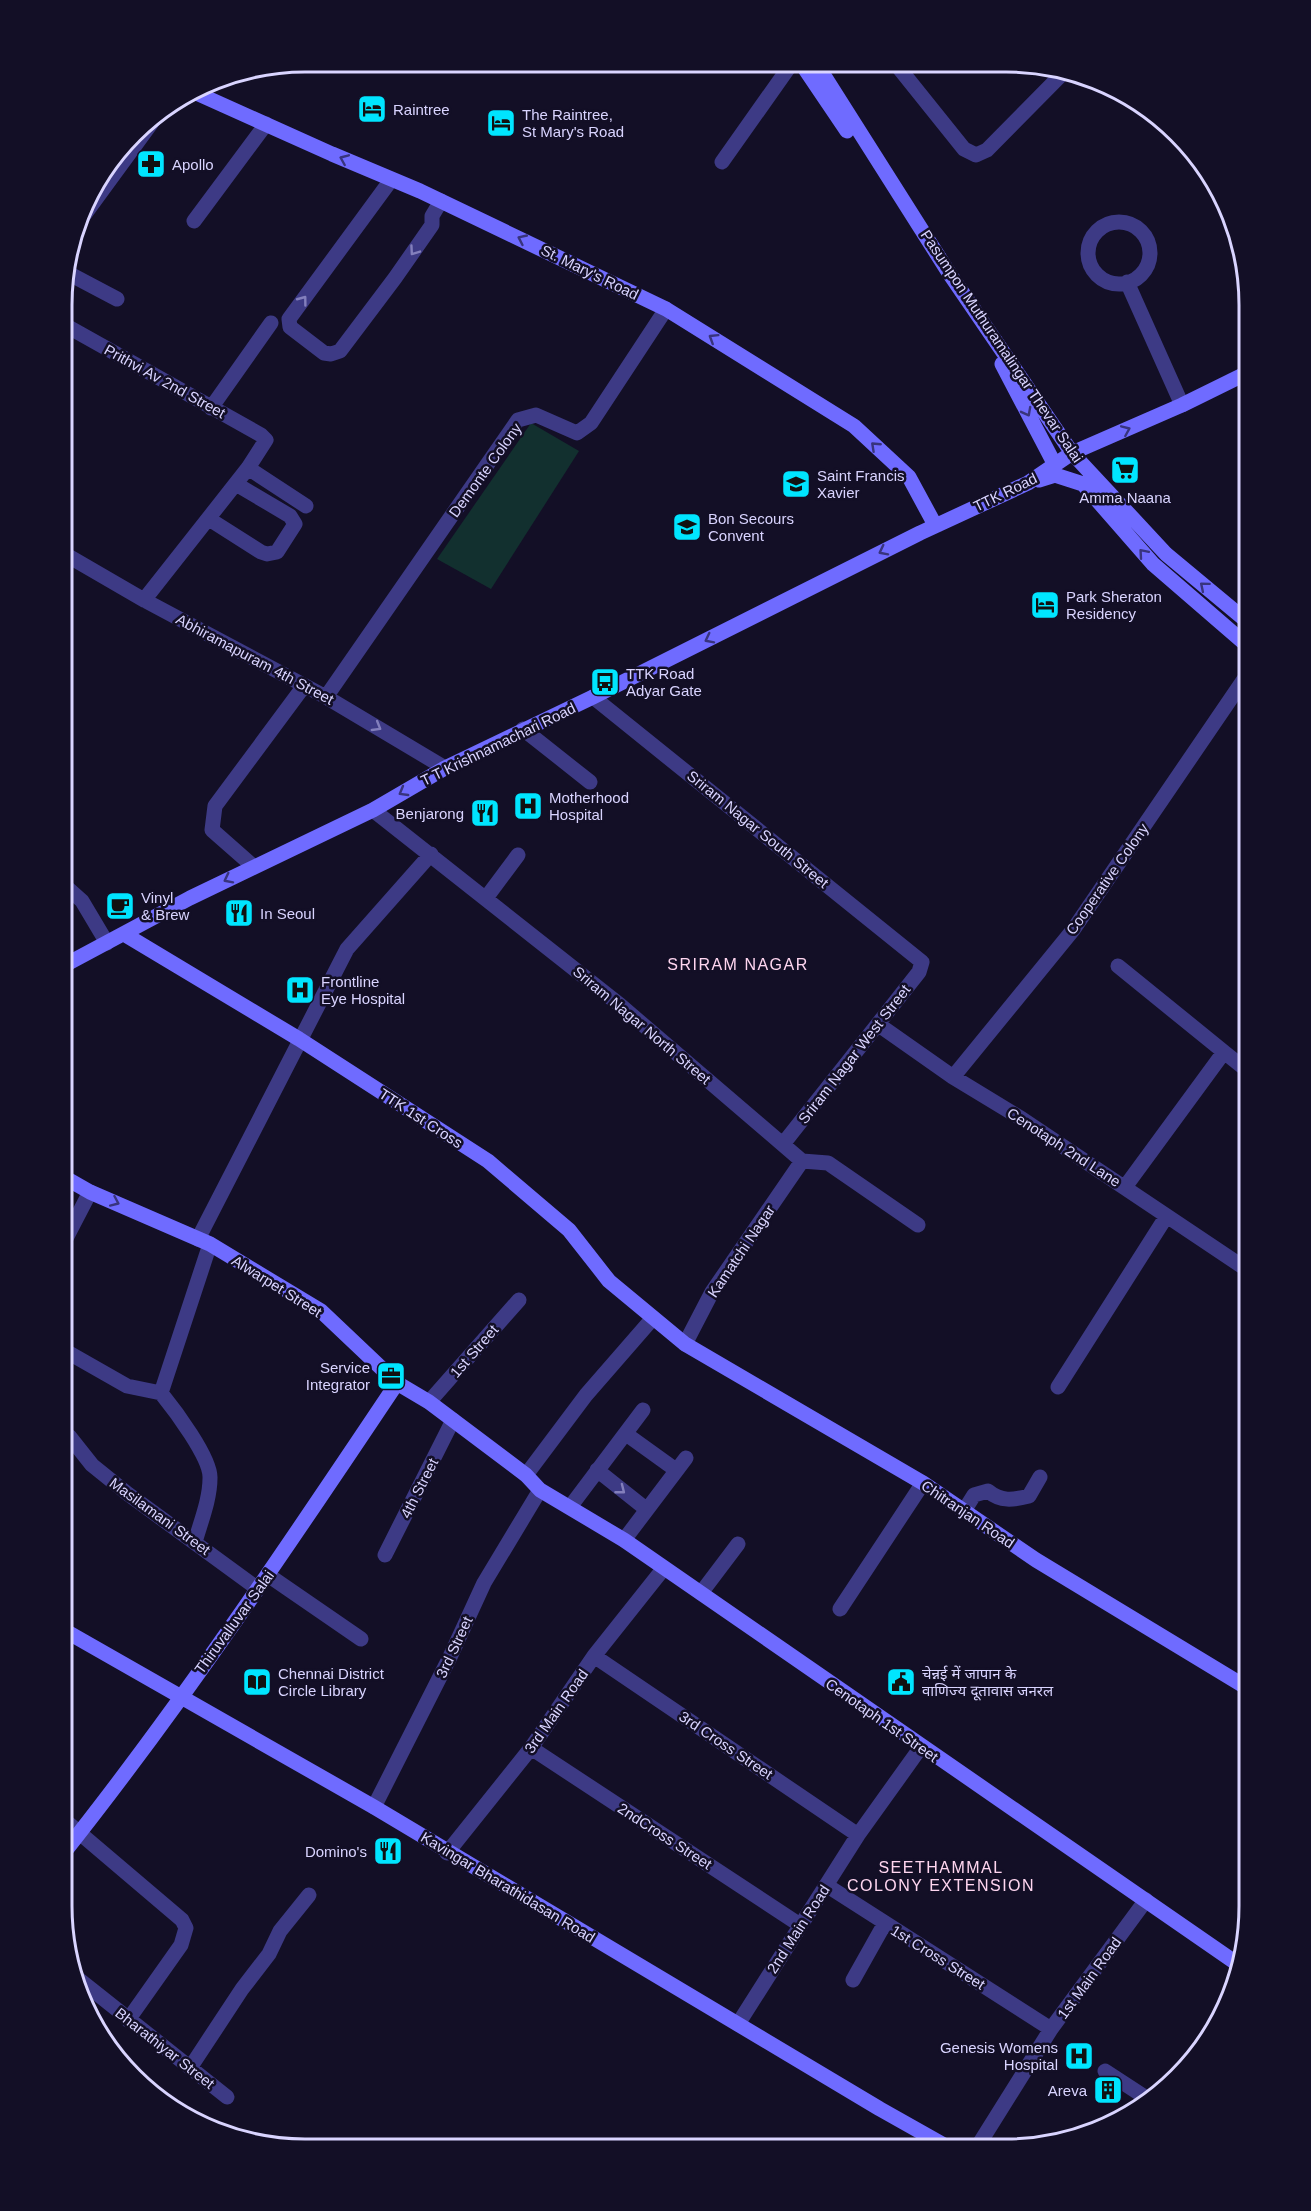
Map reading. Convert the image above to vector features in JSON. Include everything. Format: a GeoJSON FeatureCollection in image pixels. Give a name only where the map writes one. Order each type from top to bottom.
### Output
{"type":"FeatureCollection","features":[{"type":"Feature","properties":{"kind":"main road"},"geometry":{"type":"LineString","coordinates":[[817,72],[995,352],[1055,465]]}},
{"type":"Feature","properties":{"kind":"main road","name":"Pasumpon Muthuramalingar Thevar Salai"},"geometry":{"type":"LineString","coordinates":[[818,72],[949,273],[1072,453],[1166,554],[1239,615]]}},
{"type":"Feature","properties":{"kind":"main road","name":"St. Mary's Road"},"geometry":{"type":"LineString","coordinates":[[203,96],[441,201],[666,309],[854,426],[909,477],[935,525]]}},
{"type":"Feature","properties":{"kind":"main road","name":"TTK Road"},"geometry":{"type":"LineString","coordinates":[[935,525],[1028,483],[1072,453],[1239,377]]}},
{"type":"Feature","properties":{"kind":"main road","name":"Pasumpon Muthuramalingar Thevar Salai"},"geometry":{"type":"LineString","coordinates":[[1028,483],[1055,475],[1083,484],[1153,564],[1239,638]]}},
{"type":"Feature","properties":{"kind":"main road","name":"T T Krishnamachari Road"},"geometry":{"type":"LineString","coordinates":[[72,961],[254,866],[373,810],[445,768],[593,697],[935,525]]}},
{"type":"Feature","properties":{"kind":"main road","name":"TTK 1st Cross"},"geometry":{"type":"LineString","coordinates":[[124,934],[299,1040],[488,1161],[569,1230],[609,1281],[685,1344]]}},
{"type":"Feature","properties":{"kind":"main road","name":"Alwarpet Street"},"geometry":{"type":"LineString","coordinates":[[72,1182],[90,1192],[204,1242],[321,1311],[398,1383],[429,1402],[526,1475]]}},
{"type":"Feature","properties":{"kind":"main road","name":"Chitranjan Road"},"geometry":{"type":"LineString","coordinates":[[685,1344],[923,1483],[1036,1560],[1239,1683]]}},
{"type":"Feature","properties":{"kind":"main road","name":"Thiruvalluvar Salai"},"geometry":{"type":"LineString","coordinates":[[72,1842],[268,1575],[398,1383]]}},
{"type":"Feature","properties":{"kind":"main road","name":"Cenotaph 1st Street"},"geometry":{"type":"LineString","coordinates":[[526,1475],[540,1490],[624,1540],[1232,1960]]}},
{"type":"Feature","properties":{"kind":"main road","name":"Kavingar Bharathidasan Road"},"geometry":{"type":"LineString","coordinates":[[72,1635],[374,1807],[933,2139]]}},
{"type":"Feature","properties":{"kind":"street"},"geometry":{"type":"LineString","coordinates":[[722,162],[786,72]]}},
{"type":"Feature","properties":{"kind":"street"},"geometry":{"type":"LineString","coordinates":[[902,72],[964,149],[976,156],[987,150],[1058,78]]}},
{"type":"Feature","properties":{"kind":"street"},"geometry":{"type":"LineString","coordinates":[[194,221],[266,124]]}},
{"type":"Feature","properties":{"kind":"street"},"geometry":{"type":"LineString","coordinates":[[101,194],[134,147]]}},
{"type":"Feature","properties":{"kind":"street"},"geometry":{"type":"LineString","coordinates":[[391,180],[289,320],[290,327],[324,352],[331,354],[340,351],[432,225],[432,216],[441,201]]}},
{"type":"Feature","properties":{"kind":"street"},"geometry":{"type":"LineString","coordinates":[[1110,223],[1130,224],[1138,229],[1149,245],[1150,254],[1143,272],[1127,282],[1116,283],[1106,280],[1097,274],[1088,256],[1093,236],[1100,228],[1110,223]]}},
{"type":"Feature","properties":{"kind":"street"},"geometry":{"type":"LineString","coordinates":[[74,276],[117,299]]}},
{"type":"Feature","properties":{"kind":"street"},"geometry":{"type":"LineString","coordinates":[[1127,282],[1182,405]]}},
{"type":"Feature","properties":{"kind":"street","name":"Demonte Colony"},"geometry":{"type":"LineString","coordinates":[[326,697],[518,420],[536,415],[577,433],[591,423],[666,309]]}},
{"type":"Feature","properties":{"kind":"street"},"geometry":{"type":"LineString","coordinates":[[211,408],[271,323]]}},
{"type":"Feature","properties":{"kind":"street","name":"Prithvi Av 2nd Street"},"geometry":{"type":"LineString","coordinates":[[72,329],[261,435],[266,440],[242,476]]}},
{"type":"Feature","properties":{"kind":"street"},"geometry":{"type":"LineString","coordinates":[[242,476],[305,511]]}},
{"type":"Feature","properties":{"kind":"street"},"geometry":{"type":"LineString","coordinates":[[144,600],[242,476]]}},
{"type":"Feature","properties":{"kind":"street"},"geometry":{"type":"LineString","coordinates":[[209,519],[261,552],[267,554],[277,552],[295,524],[290,516],[242,476]]}},
{"type":"Feature","properties":{"kind":"street","name":"Abhiramapuram 4th Street"},"geometry":{"type":"LineString","coordinates":[[72,558],[144,600],[326,697],[445,768]]}},
{"type":"Feature","properties":{"kind":"street"},"geometry":{"type":"LineString","coordinates":[[254,866],[212,830],[215,806],[304,686]]}},
{"type":"Feature","properties":{"kind":"street","name":"Cooperative Colony"},"geometry":{"type":"LineString","coordinates":[[953,1077],[1073,930],[1239,687]]}},
{"type":"Feature","properties":{"kind":"street","name":"Sriram Nagar South Street"},"geometry":{"type":"LineString","coordinates":[[593,697],[922,962]]}},
{"type":"Feature","properties":{"kind":"street"},"geometry":{"type":"LineString","coordinates":[[523,729],[590,782]]}},
{"type":"Feature","properties":{"kind":"street","name":"Sriram Nagar North Street"},"geometry":{"type":"LineString","coordinates":[[373,810],[620,1005],[802,1161]]}},
{"type":"Feature","properties":{"kind":"street"},"geometry":{"type":"LineString","coordinates":[[162,1393],[204,1242],[299,1040],[347,949],[431,854]]}},
{"type":"Feature","properties":{"kind":"street"},"geometry":{"type":"LineString","coordinates":[[486,898],[518,855]]}},
{"type":"Feature","properties":{"kind":"street"},"geometry":{"type":"LineString","coordinates":[[72,892],[82,901],[107,943]]}},
{"type":"Feature","properties":{"kind":"street","name":"Sriram Nagar West Street"},"geometry":{"type":"LineString","coordinates":[[783,1144],[879,1025],[919,972],[922,962]]}},
{"type":"Feature","properties":{"kind":"street"},"geometry":{"type":"LineString","coordinates":[[1118,966],[1239,1064]]}},
{"type":"Feature","properties":{"kind":"street","name":"Cenotaph 2nd Lane"},"geometry":{"type":"LineString","coordinates":[[879,1025],[953,1077],[1125,1187],[1239,1264]]}},
{"type":"Feature","properties":{"kind":"street"},"geometry":{"type":"LineString","coordinates":[[1125,1187],[1224,1052]]}},
{"type":"Feature","properties":{"kind":"street"},"geometry":{"type":"LineString","coordinates":[[802,1161],[828,1163],[918,1224]]}},
{"type":"Feature","properties":{"kind":"street","name":"Kamatchi Nagar"},"geometry":{"type":"LineString","coordinates":[[685,1344],[711,1292],[802,1161]]}},
{"type":"Feature","properties":{"kind":"street"},"geometry":{"type":"LineString","coordinates":[[72,1227],[90,1192]]}},
{"type":"Feature","properties":{"kind":"street"},"geometry":{"type":"LineString","coordinates":[[1058,1387],[1167,1217]]}},
{"type":"Feature","properties":{"kind":"street","name":"1st Street"},"geometry":{"type":"LineString","coordinates":[[429,1402],[519,1300]]}},
{"type":"Feature","properties":{"kind":"street"},"geometry":{"type":"LineString","coordinates":[[526,1475],[586,1395],[653,1318]]}},
{"type":"Feature","properties":{"kind":"street"},"geometry":{"type":"LineString","coordinates":[[72,1355],[127,1386],[162,1393],[179,1415],[211,1475],[195,1542]]}},
{"type":"Feature","properties":{"kind":"street"},"geometry":{"type":"LineString","coordinates":[[570,1507],[643,1410]]}},
{"type":"Feature","properties":{"kind":"street","name":"4th Street"},"geometry":{"type":"LineString","coordinates":[[385,1555],[453,1420]]}},
{"type":"Feature","properties":{"kind":"street"},"geometry":{"type":"LineString","coordinates":[[624,1540],[681,1464],[626,1434]]}},
{"type":"Feature","properties":{"kind":"street","name":"Masilamani Street"},"geometry":{"type":"LineString","coordinates":[[72,1440],[92,1465],[128,1494],[258,1589]]}},
{"type":"Feature","properties":{"kind":"street"},"geometry":{"type":"LineString","coordinates":[[597,1470],[646,1509]]}},
{"type":"Feature","properties":{"kind":"street"},"geometry":{"type":"LineString","coordinates":[[964,1511],[974,1495],[988,1491],[996,1498],[1011,1500],[1029,1496],[1040,1477]]}},
{"type":"Feature","properties":{"kind":"street"},"geometry":{"type":"LineString","coordinates":[[840,1609],[923,1483]]}},
{"type":"Feature","properties":{"kind":"street","name":"3rd Street"},"geometry":{"type":"LineString","coordinates":[[374,1807],[450,1658],[484,1582],[540,1490]]}},
{"type":"Feature","properties":{"kind":"street"},"geometry":{"type":"LineString","coordinates":[[701,1593],[738,1544]]}},
{"type":"Feature","properties":{"kind":"street","name":"3rd Main Road"},"geometry":{"type":"LineString","coordinates":[[447,1852],[531,1748],[594,1656],[664,1568]]}},
{"type":"Feature","properties":{"kind":"street"},"geometry":{"type":"LineString","coordinates":[[268,1575],[361,1639]]}},
{"type":"Feature","properties":{"kind":"street","name":"3rd Cross Street"},"geometry":{"type":"LineString","coordinates":[[594,1656],[858,1835]]}},
{"type":"Feature","properties":{"kind":"street","name":"2nd Main Road"},"geometry":{"type":"LineString","coordinates":[[738,2024],[858,1835],[921,1747]]}},
{"type":"Feature","properties":{"kind":"street","name":"2ndCross Street"},"geometry":{"type":"LineString","coordinates":[[531,1748],[800,1925]]}},
{"type":"Feature","properties":{"kind":"street"},"geometry":{"type":"LineString","coordinates":[[72,1826],[183,1920],[186,1928],[181,1945],[128,2020]]}},
{"type":"Feature","properties":{"kind":"street","name":"1st Cross Street"},"geometry":{"type":"LineString","coordinates":[[826,1885],[1051,2029]]}},
{"type":"Feature","properties":{"kind":"street"},"geometry":{"type":"LineString","coordinates":[[189,2068],[242,1989],[269,1954],[280,1931],[309,1895]]}},
{"type":"Feature","properties":{"kind":"street","name":"1st Main Road"},"geometry":{"type":"LineString","coordinates":[[982,2139],[1051,2029],[1146,1900]]}},
{"type":"Feature","properties":{"kind":"street"},"geometry":{"type":"LineString","coordinates":[[853,1980],[885,1923]]}},
{"type":"Feature","properties":{"kind":"street","name":"Bharathiyar Street"},"geometry":{"type":"LineString","coordinates":[[86,1985],[227,2097]]}},
{"type":"Feature","properties":{"kind":"street"},"geometry":{"type":"LineString","coordinates":[[1105,2071],[1142,2095]]}},
{"type":"Feature","properties":{"kind":"green space"},"geometry":{"type":"Polygon","coordinates":[[[531,423],[579,451],[491,589],[437,559],[531,423]]]}},
{"type":"Feature","properties":{"kind":"place","name":"Raintree"},"geometry":{"type":"Point","coordinates":[372,109]}},
{"type":"Feature","properties":{"kind":"place","name":"The Raintree, St Mary's Road"},"geometry":{"type":"Point","coordinates":[501,123]}},
{"type":"Feature","properties":{"kind":"place","name":"Apollo"},"geometry":{"type":"Point","coordinates":[151,164]}},
{"type":"Feature","properties":{"kind":"place","name":"Amma Naana"},"geometry":{"type":"Point","coordinates":[1125,470]}},
{"type":"Feature","properties":{"kind":"place","name":"Saint Francis Xavier"},"geometry":{"type":"Point","coordinates":[796,484]}},
{"type":"Feature","properties":{"kind":"place","name":"Bon Secours Convent"},"geometry":{"type":"Point","coordinates":[687,527]}},
{"type":"Feature","properties":{"kind":"place","name":"Park Sheraton Residency"},"geometry":{"type":"Point","coordinates":[1045,605]}},
{"type":"Feature","properties":{"kind":"place","name":"TTK Road Adyar Gate"},"geometry":{"type":"Point","coordinates":[605,682]}},
{"type":"Feature","properties":{"kind":"place","name":"Motherhood Hospital"},"geometry":{"type":"Point","coordinates":[528,806]}},
{"type":"Feature","properties":{"kind":"place","name":"Benjarong"},"geometry":{"type":"Point","coordinates":[485,813]}},
{"type":"Feature","properties":{"kind":"place","name":"Vinyl & Brew"},"geometry":{"type":"Point","coordinates":[120,906]}},
{"type":"Feature","properties":{"kind":"place","name":"In Seoul"},"geometry":{"type":"Point","coordinates":[239,913]}},
{"type":"Feature","properties":{"kind":"place","name":"Frontline Eye Hospital"},"geometry":{"type":"Point","coordinates":[300,990]}},
{"type":"Feature","properties":{"kind":"place","name":"Service Integrator"},"geometry":{"type":"Point","coordinates":[391,1376]}},
{"type":"Feature","properties":{"kind":"place","name":"Chennai District Circle Library"},"geometry":{"type":"Point","coordinates":[257,1682]}},
{"type":"Feature","properties":{"kind":"place","name":"चेन्नई में जापान के वाणिज्य दूतावास जनरल"},"geometry":{"type":"Point","coordinates":[901,1682]}},
{"type":"Feature","properties":{"kind":"place","name":"Domino's"},"geometry":{"type":"Point","coordinates":[388,1851]}},
{"type":"Feature","properties":{"kind":"place","name":"Genesis Womens Hospital"},"geometry":{"type":"Point","coordinates":[1079,2056]}},
{"type":"Feature","properties":{"kind":"place","name":"Areva"},"geometry":{"type":"Point","coordinates":[1108,2090]}},
{"type":"Feature","properties":{"kind":"district","name":"SRIRAM NAGAR"},"geometry":{"type":"Point","coordinates":[738,964]}},
{"type":"Feature","properties":{"kind":"district","name":"SEETHAMMAL COLONY EXTENSION"},"geometry":{"type":"Point","coordinates":[941,1876]}}]}
